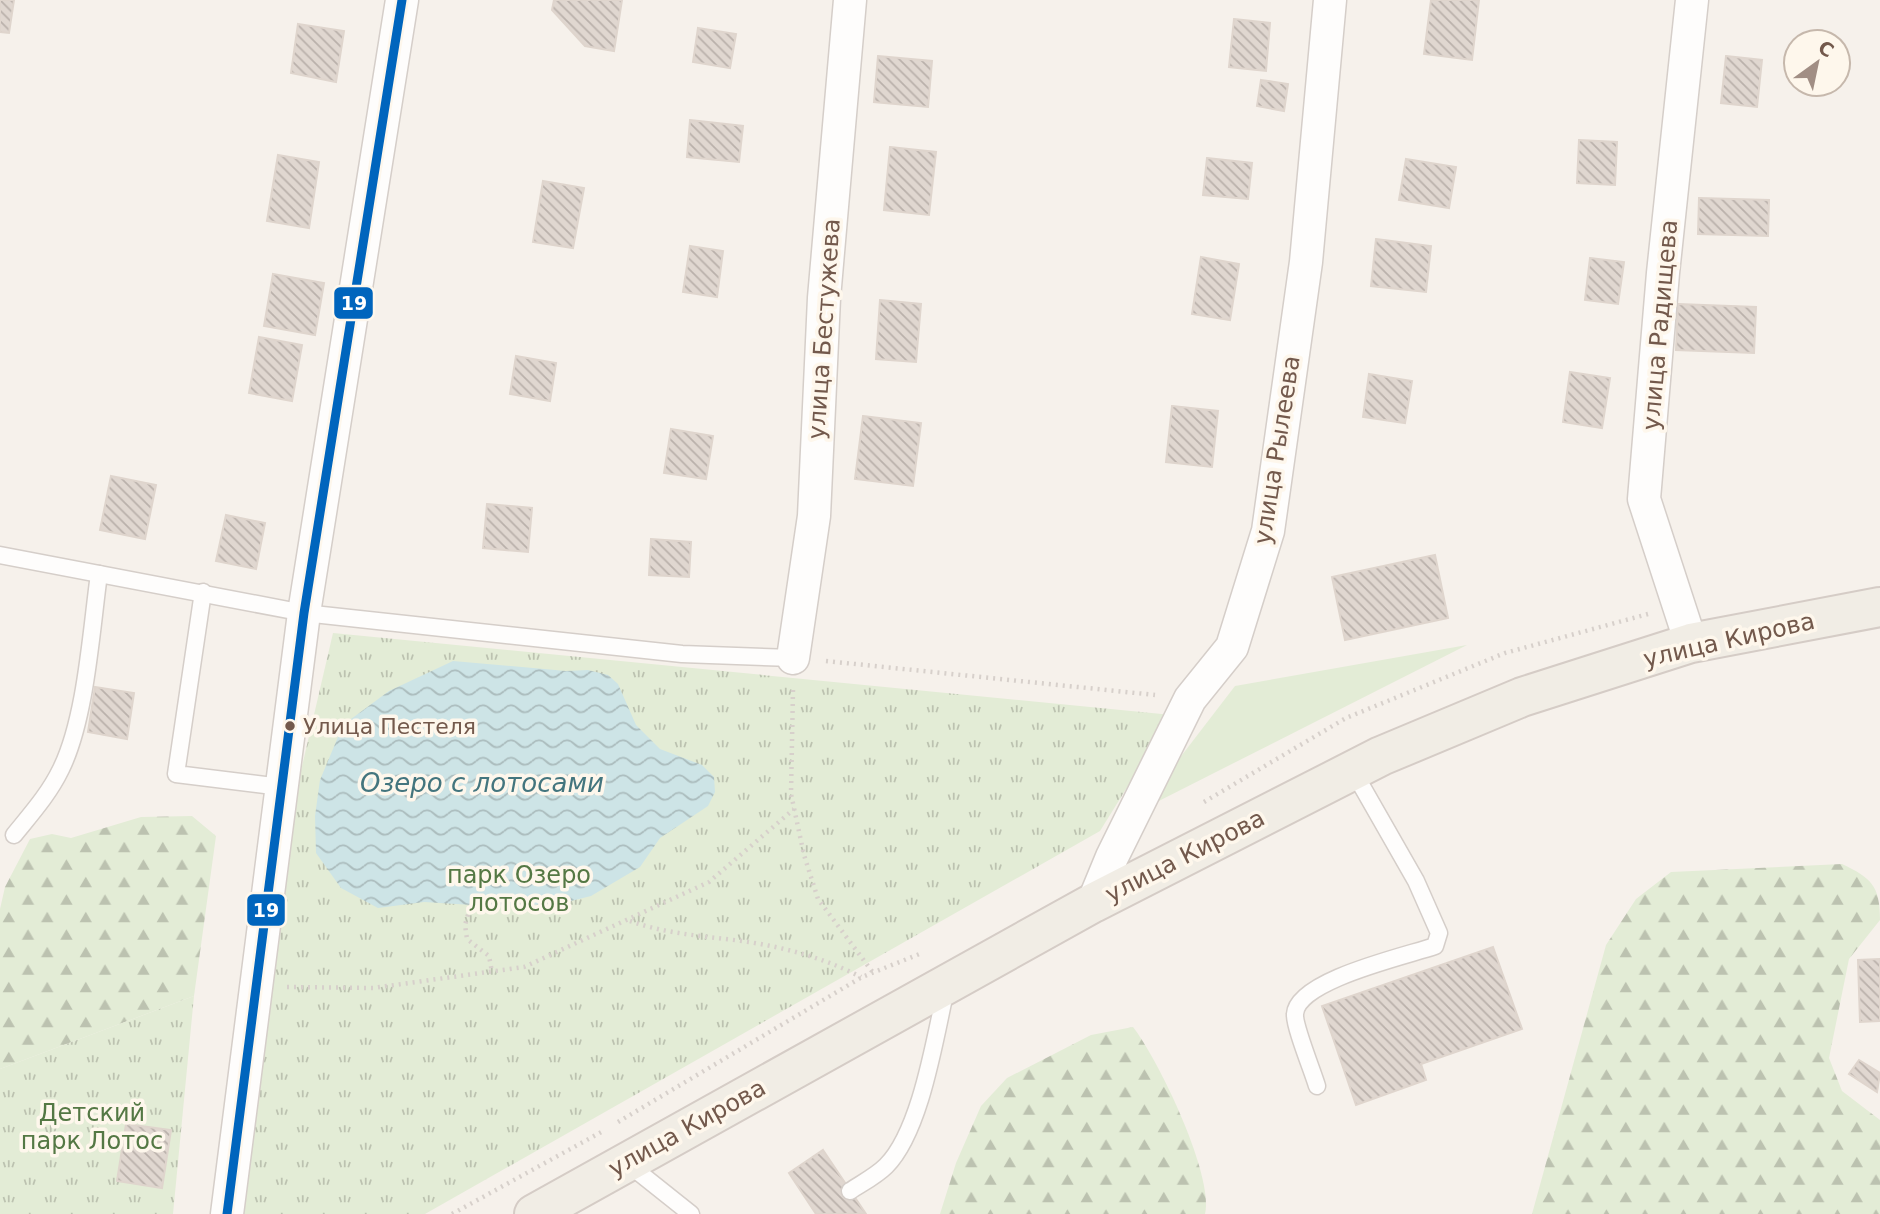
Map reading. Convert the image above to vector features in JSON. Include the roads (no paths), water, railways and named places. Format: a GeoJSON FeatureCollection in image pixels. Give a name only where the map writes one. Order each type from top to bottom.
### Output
{"type":"FeatureCollection","features":[{"type":"Feature","properties":{"kind":"main road","name":"улица Кирова"},"geometry":{"type":"LineString","coordinates":[[534,1214],[1093,903],[1352,769],[1522,696],[1691,643],[1880,607]]}},
{"type":"Feature","properties":{"kind":"street"},"geometry":{"type":"LineString","coordinates":[[227,1214],[254,986],[304,613],[402,0]]}},
{"type":"Feature","properties":{"kind":"street","name":"улица Бестужева"},"geometry":{"type":"LineString","coordinates":[[793,658],[814,516],[824,298],[850,0]]}},
{"type":"Feature","properties":{"kind":"street","name":"улица Рылеева"},"geometry":{"type":"LineString","coordinates":[[1093,903],[1190,699],[1232,647],[1268,531],[1306,262],[1330,0]]}},
{"type":"Feature","properties":{"kind":"street","name":"улица Радищева"},"geometry":{"type":"LineString","coordinates":[[1691,643],[1644,499],[1663,273],[1692,0]]}},
{"type":"Feature","properties":{"kind":"lane"},"geometry":{"type":"LineString","coordinates":[[0,555],[304,613],[682,654],[793,658]]}},
{"type":"Feature","properties":{"kind":"lane"},"geometry":{"type":"LineString","coordinates":[[14,835],[37,808],[61,768],[78,715],[99,574]]}},
{"type":"Feature","properties":{"kind":"lane"},"geometry":{"type":"LineString","coordinates":[[203,592],[176,774],[281,787]]}},
{"type":"Feature","properties":{"kind":"lane"},"geometry":{"type":"LineString","coordinates":[[1317,1086],[1295,1015],[1301,999],[1324,983],[1435,946],[1439,933],[1416,881],[1352,769]]}},
{"type":"Feature","properties":{"kind":"lane"},"geometry":{"type":"LineString","coordinates":[[850,1191],[886,1166],[903,1140],[924,1085],[947,985]]}},
{"type":"Feature","properties":{"kind":"lane"},"geometry":{"type":"LineString","coordinates":[[625,1162],[691,1214]]}},
{"type":"Feature","properties":{"kind":"water","name":"Озеро с лотосами"},"geometry":{"type":"Polygon","coordinates":[[[453,661],[566,671],[588,670],[608,675],[618,684],[636,725],[660,749],[702,765],[714,777],[715,792],[708,806],[660,838],[640,867],[591,896],[559,904],[488,906],[424,902],[378,908],[341,888],[316,853],[315,816],[320,780],[343,725],[389,691],[453,661]]]}},
{"type":"Feature","properties":{"kind":"place","name":"Улица Пестеля"},"geometry":{"type":"Point","coordinates":[290,726]}},
{"type":"Feature","properties":{"kind":"park label","name":"парк Озеро лотосов"},"geometry":{"type":"Point","coordinates":[519,889]}},
{"type":"Feature","properties":{"kind":"park label","name":"Детский парк Лотос"},"geometry":{"type":"Point","coordinates":[92,1127]}}]}
